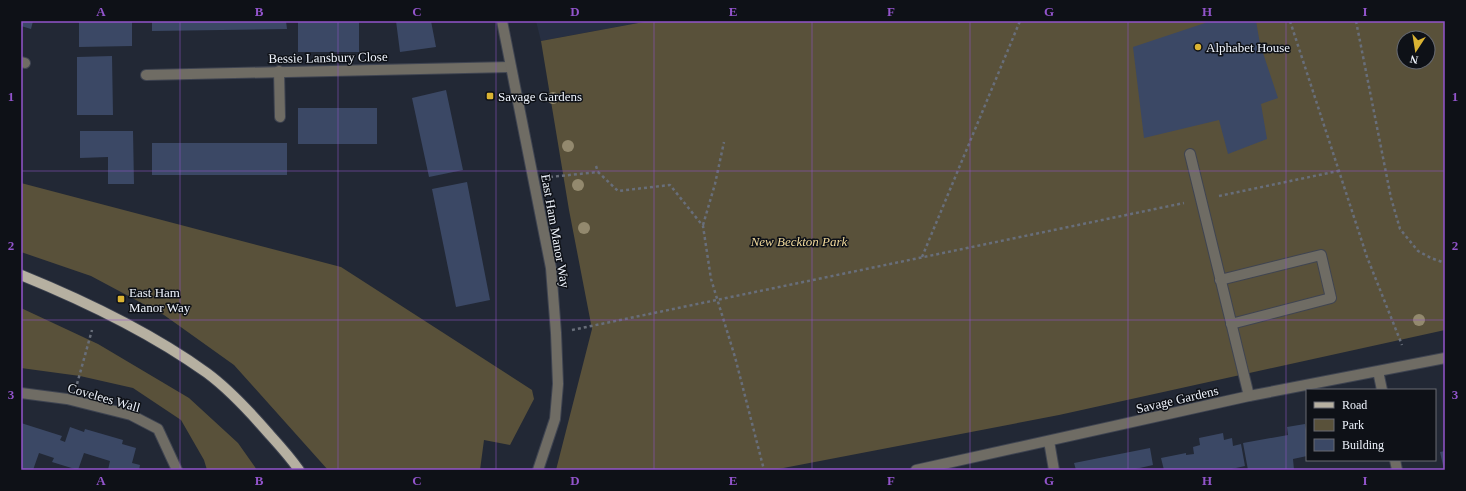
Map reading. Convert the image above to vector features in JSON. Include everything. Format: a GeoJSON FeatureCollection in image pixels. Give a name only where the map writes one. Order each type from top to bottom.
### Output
{"type":"FeatureCollection","features":[{"type":"Feature","properties":{"kind":"main road"},"geometry":{"type":"LineString","coordinates":[[21,275],[59,290],[102,311],[162,344],[208,374],[247,408],[299,470]]}},
{"type":"Feature","properties":{"kind":"street","name":"East Ham Manor Way"},"geometry":{"type":"LineString","coordinates":[[502,21],[551,268],[558,384],[555,419],[538,470]]}},
{"type":"Feature","properties":{"kind":"street","name":"Bessie Lansbury Close"},"geometry":{"type":"LineString","coordinates":[[146,75],[510,67]]}},
{"type":"Feature","properties":{"kind":"street"},"geometry":{"type":"LineString","coordinates":[[279,71],[280,117]]}},
{"type":"Feature","properties":{"kind":"street"},"geometry":{"type":"LineString","coordinates":[[1190,154],[1249,396]]}},
{"type":"Feature","properties":{"kind":"street"},"geometry":{"type":"LineString","coordinates":[[1220,280],[1321,255],[1331,298],[1231,324]]}},
{"type":"Feature","properties":{"kind":"street","name":"Savage Gardens"},"geometry":{"type":"LineString","coordinates":[[916,470],[1249,396],[1445,358]]}},
{"type":"Feature","properties":{"kind":"street"},"geometry":{"type":"LineString","coordinates":[[1378,371],[1382,389]]}},
{"type":"Feature","properties":{"kind":"street","name":"Covelees Wall"},"geometry":{"type":"LineString","coordinates":[[21,393],[72,400],[131,415],[158,429],[177,470]]}},
{"type":"Feature","properties":{"kind":"street"},"geometry":{"type":"LineString","coordinates":[[1049,441],[1054,470]]}},
{"type":"Feature","properties":{"kind":"path"},"geometry":{"type":"LineString","coordinates":[[922,257],[1020,21]]}},
{"type":"Feature","properties":{"kind":"path"},"geometry":{"type":"LineString","coordinates":[[1290,21],[1367,257],[1402,345]]}},
{"type":"Feature","properties":{"kind":"path"},"geometry":{"type":"LineString","coordinates":[[1356,21],[1391,198],[1400,229],[1418,251],[1445,263]]}},
{"type":"Feature","properties":{"kind":"path"},"geometry":{"type":"LineString","coordinates":[[724,142],[715,184],[703,226],[711,279],[736,357],[764,470]]}},
{"type":"Feature","properties":{"kind":"path"},"geometry":{"type":"LineString","coordinates":[[596,166],[598,172],[618,191],[670,185],[703,226]]}},
{"type":"Feature","properties":{"kind":"path"},"geometry":{"type":"LineString","coordinates":[[556,333],[1338,171]]}},
{"type":"Feature","properties":{"kind":"path"},"geometry":{"type":"LineString","coordinates":[[534,179],[598,172]]}},
{"type":"Feature","properties":{"kind":"path"},"geometry":{"type":"LineString","coordinates":[[72,400],[92,330]]}},
{"type":"Feature","properties":{"kind":"shaded area"},"geometry":{"type":"Polygon","coordinates":[[[536,21],[649,21],[541,41],[536,21]]]}},
{"type":"Feature","properties":{"kind":"green space","name":"New Beckton Park"},"geometry":{"type":"Polygon","coordinates":[[[649,21],[1445,21],[1445,330],[1059,415],[773,470],[556,470],[592,329],[569,210],[541,41],[649,21]]]}},
{"type":"Feature","properties":{"kind":"green space"},"geometry":{"type":"Polygon","coordinates":[[[21,183],[341,267],[532,390],[534,399],[510,445],[484,440],[480,470],[328,470],[234,365],[164,315],[91,276],[21,252],[21,183]]]}},
{"type":"Feature","properties":{"kind":"green space"},"geometry":{"type":"Polygon","coordinates":[[[21,308],[98,344],[189,398],[238,443],[257,470],[207,470],[204,460],[181,420],[133,388],[80,376],[21,368],[21,308]]]}},
{"type":"Feature","properties":{"kind":"building"},"geometry":{"type":"Polygon","coordinates":[[[21,21],[33,21],[31,29],[21,26],[21,21]]]}},
{"type":"Feature","properties":{"kind":"building"},"geometry":{"type":"Polygon","coordinates":[[[79,21],[132,21],[132,46],[79,47],[79,21]]]}},
{"type":"Feature","properties":{"kind":"building"},"geometry":{"type":"Polygon","coordinates":[[[152,21],[286,21],[287,29],[152,31],[152,21]]]}},
{"type":"Feature","properties":{"kind":"building"},"geometry":{"type":"Polygon","coordinates":[[[298,21],[359,21],[359,52],[298,52],[298,21]]]}},
{"type":"Feature","properties":{"kind":"building"},"geometry":{"type":"Polygon","coordinates":[[[396,21],[431,21],[436,47],[400,52],[396,21]]]}},
{"type":"Feature","properties":{"kind":"building"},"geometry":{"type":"Polygon","coordinates":[[[1207,21],[1256,21],[1260,44],[1278,98],[1261,104],[1267,139],[1228,154],[1219,120],[1144,138],[1133,47],[1205,23],[1207,21]]]}},
{"type":"Feature","properties":{"kind":"building"},"geometry":{"type":"Polygon","coordinates":[[[112,56],[113,115],[77,115],[77,57],[112,56]]]}},
{"type":"Feature","properties":{"kind":"building"},"geometry":{"type":"Polygon","coordinates":[[[446,90],[463,170],[429,177],[412,98],[446,90]]]}},
{"type":"Feature","properties":{"kind":"building"},"geometry":{"type":"Polygon","coordinates":[[[298,108],[377,108],[377,144],[298,144],[298,108]]]}},
{"type":"Feature","properties":{"kind":"building"},"geometry":{"type":"Polygon","coordinates":[[[80,131],[133,131],[134,184],[108,184],[108,157],[80,158],[80,131]]]}},
{"type":"Feature","properties":{"kind":"building"},"geometry":{"type":"Polygon","coordinates":[[[152,143],[287,143],[287,175],[152,175],[152,143]]]}},
{"type":"Feature","properties":{"kind":"building"},"geometry":{"type":"Polygon","coordinates":[[[467,182],[490,300],[456,307],[432,189],[467,182]]]}},
{"type":"Feature","properties":{"kind":"building"},"geometry":{"type":"Polygon","coordinates":[[[21,423],[62,436],[60,440],[65,442],[70,427],[84,432],[85,429],[123,440],[122,444],[136,448],[132,463],[140,465],[139,470],[108,470],[110,461],[84,453],[78,470],[52,462],[54,458],[39,453],[33,470],[21,470],[21,423]]]}},
{"type":"Feature","properties":{"kind":"building"},"geometry":{"type":"Polygon","coordinates":[[[1305,424],[1306,430],[1306,456],[1293,459],[1294,470],[1248,470],[1243,443],[1288,435],[1287,427],[1305,424]]]}},
{"type":"Feature","properties":{"kind":"building"},"geometry":{"type":"Polygon","coordinates":[[[1223,433],[1224,440],[1232,438],[1233,446],[1241,444],[1245,466],[1227,470],[1164,470],[1161,458],[1186,453],[1186,455],[1194,454],[1193,447],[1200,445],[1199,438],[1223,433]]]}},
{"type":"Feature","properties":{"kind":"building"},"geometry":{"type":"Polygon","coordinates":[[[1150,448],[1153,465],[1131,470],[1076,470],[1074,463],[1150,448]]]}},
{"type":"Feature","properties":{"kind":"building"},"geometry":{"type":"Polygon","coordinates":[[[1445,451],[1445,470],[1444,470],[1440,452],[1445,451]]]}},
{"type":"Feature","properties":{"kind":"place","name":"Alphabet House"},"geometry":{"type":"Point","coordinates":[1198,47]}},
{"type":"Feature","properties":{"kind":"place","name":"Savage Gardens"},"geometry":{"type":"Point","coordinates":[490,96]}},
{"type":"Feature","properties":{"kind":"place","name":"East Ham Manor Way"},"geometry":{"type":"Point","coordinates":[121,299]}}]}
